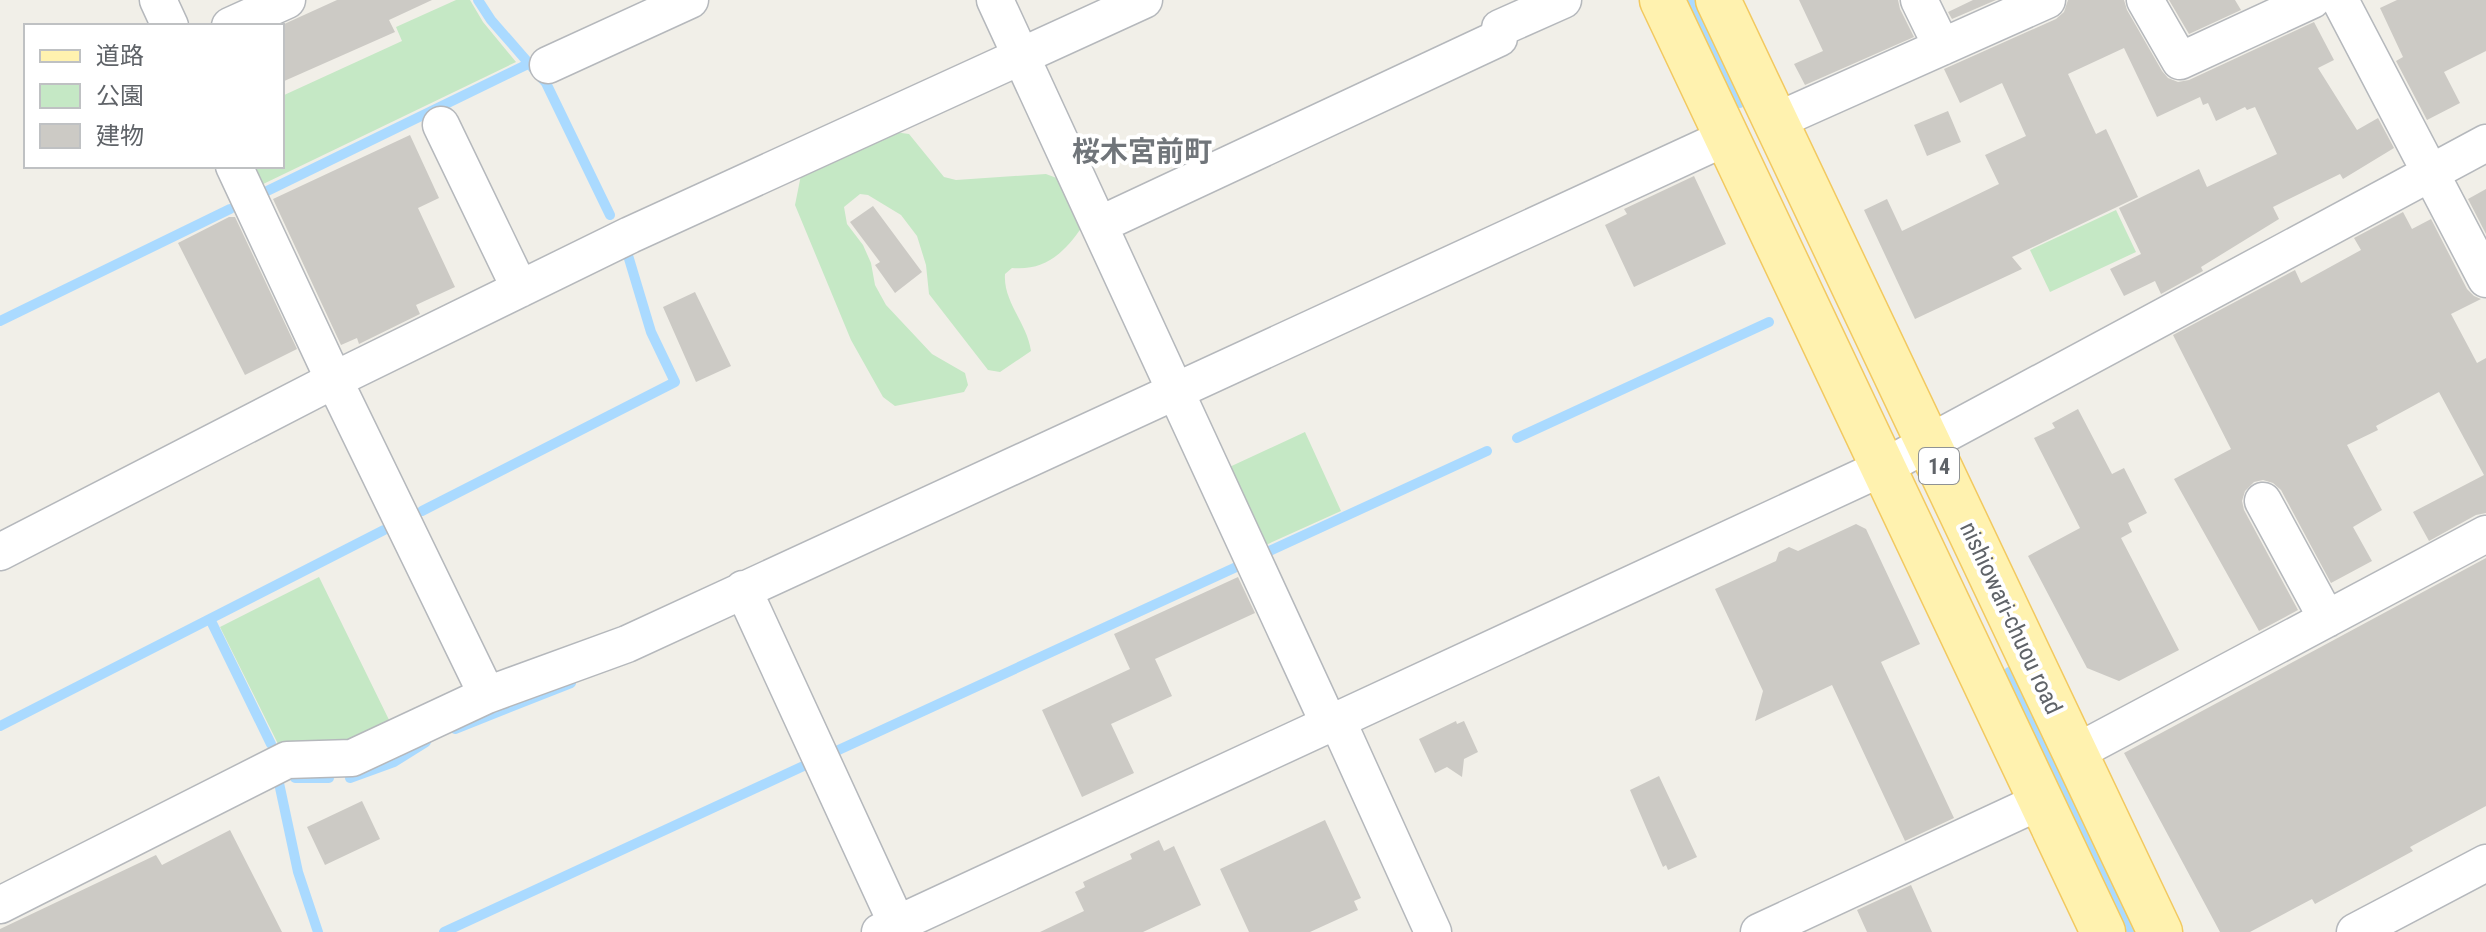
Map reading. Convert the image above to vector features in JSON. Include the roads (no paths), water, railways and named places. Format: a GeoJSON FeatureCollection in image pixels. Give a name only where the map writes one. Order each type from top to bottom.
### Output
{"type":"FeatureCollection","features":[{"type":"Feature","properties":{"kind":"main road","name":"nishiowari-chuou road"},"geometry":{"type":"LineString","coordinates":[[1662,0],[2103,932]]}},
{"type":"Feature","properties":{"kind":"main road","name":"nishiowari-chuou road"},"geometry":{"type":"LineString","coordinates":[[1718,0],[2160,932]]}},
{"type":"Feature","properties":{"kind":"street"},"geometry":{"type":"LineString","coordinates":[[158,0],[169,24]]}},
{"type":"Feature","properties":{"kind":"street"},"geometry":{"type":"LineString","coordinates":[[234,24],[287,0]]}},
{"type":"Feature","properties":{"kind":"street"},"geometry":{"type":"LineString","coordinates":[[548,65],[690,0]]}},
{"type":"Feature","properties":{"kind":"street"},"geometry":{"type":"LineString","coordinates":[[995,0],[1175,390],[1433,932]]}},
{"type":"Feature","properties":{"kind":"street"},"geometry":{"type":"LineString","coordinates":[[0,552],[334,380],[630,235],[1144,0]]}},
{"type":"Feature","properties":{"kind":"street"},"geometry":{"type":"LineString","coordinates":[[1099,225],[1499,38],[1500,28],[1563,0]]}},
{"type":"Feature","properties":{"kind":"street"},"geometry":{"type":"LineString","coordinates":[[1919,0],[1942,47]]}},
{"type":"Feature","properties":{"kind":"street"},"geometry":{"type":"LineString","coordinates":[[1776,121],[1942,47],[2002,9],[2047,0]]}},
{"type":"Feature","properties":{"kind":"street"},"geometry":{"type":"LineString","coordinates":[[2145,0],[2180,61],[2312,0]]}},
{"type":"Feature","properties":{"kind":"street"},"geometry":{"type":"LineString","coordinates":[[2352,4],[2430,173],[2486,279]]}},
{"type":"Feature","properties":{"kind":"street"},"geometry":{"type":"LineString","coordinates":[[441,125],[520,289]]}},
{"type":"Feature","properties":{"kind":"street"},"geometry":{"type":"LineString","coordinates":[[0,905],[287,760],[352,758],[487,695],[627,644],[1727,137]]}},
{"type":"Feature","properties":{"kind":"street"},"geometry":{"type":"LineString","coordinates":[[743,589],[885,930],[1884,467],[2486,143]]}},
{"type":"Feature","properties":{"kind":"street"},"geometry":{"type":"LineString","coordinates":[[235,168],[487,695]]}},
{"type":"Feature","properties":{"kind":"street"},"geometry":{"type":"LineString","coordinates":[[2263,501],[2327,619]]}},
{"type":"Feature","properties":{"kind":"street"},"geometry":{"type":"LineString","coordinates":[[2075,753],[2486,534]]}},
{"type":"Feature","properties":{"kind":"street"},"geometry":{"type":"LineString","coordinates":[[1759,932],[2041,801]]}},
{"type":"Feature","properties":{"kind":"street"},"geometry":{"type":"LineString","coordinates":[[2355,932],[2486,863]]}},
{"type":"Feature","properties":{"kind":"waterway"},"geometry":{"type":"LineString","coordinates":[[478,0],[491,20],[546,83],[610,215]]}},
{"type":"Feature","properties":{"kind":"waterway"},"geometry":{"type":"LineString","coordinates":[[1692,0],[1740,103]]}},
{"type":"Feature","properties":{"kind":"waterway"},"geometry":{"type":"LineString","coordinates":[[263,193],[528,64]]}},
{"type":"Feature","properties":{"kind":"waterway"},"geometry":{"type":"LineString","coordinates":[[0,321],[230,209]]}},
{"type":"Feature","properties":{"kind":"waterway"},"geometry":{"type":"LineString","coordinates":[[422,511],[675,382],[651,332],[627,252]]}},
{"type":"Feature","properties":{"kind":"waterway"},"geometry":{"type":"LineString","coordinates":[[1517,438],[1769,322]]}},
{"type":"Feature","properties":{"kind":"waterway"},"geometry":{"type":"LineString","coordinates":[[1263,554],[1487,451]]}},
{"type":"Feature","properties":{"kind":"waterway"},"geometry":{"type":"LineString","coordinates":[[0,726],[384,530]]}},
{"type":"Feature","properties":{"kind":"waterway"},"geometry":{"type":"LineString","coordinates":[[832,753],[1245,563]]}},
{"type":"Feature","properties":{"kind":"waterway"},"geometry":{"type":"LineString","coordinates":[[210,619],[271,744]]}},
{"type":"Feature","properties":{"kind":"waterway"},"geometry":{"type":"LineString","coordinates":[[2009,672],[2132,932]]}},
{"type":"Feature","properties":{"kind":"waterway"},"geometry":{"type":"LineString","coordinates":[[455,729],[571,683]]}},
{"type":"Feature","properties":{"kind":"waterway"},"geometry":{"type":"LineString","coordinates":[[350,778],[394,762],[426,742]]}},
{"type":"Feature","properties":{"kind":"waterway"},"geometry":{"type":"LineString","coordinates":[[444,932],[810,763]]}},
{"type":"Feature","properties":{"kind":"waterway"},"geometry":{"type":"LineString","coordinates":[[295,778],[329,778]]}},
{"type":"Feature","properties":{"kind":"waterway"},"geometry":{"type":"LineString","coordinates":[[279,783],[298,872],[318,932]]}},
{"type":"Feature","properties":{"kind":"district","name":"桜木宮前町"},"geometry":{"type":"Point","coordinates":[1142,151]}}]}
